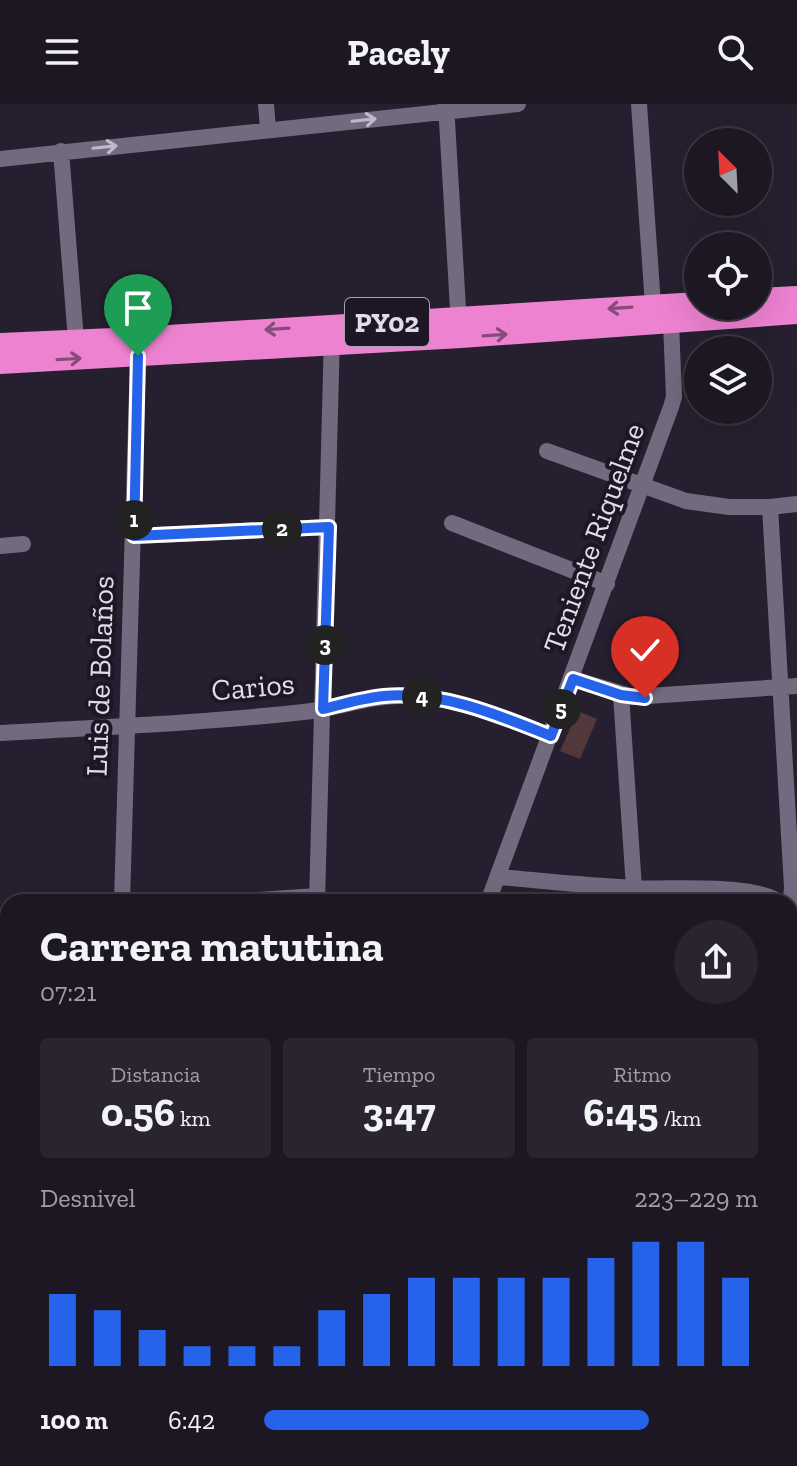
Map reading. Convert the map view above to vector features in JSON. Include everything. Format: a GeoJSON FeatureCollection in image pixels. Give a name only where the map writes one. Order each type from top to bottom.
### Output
{"type":"FeatureCollection","features":[{"type":"Feature","properties":{"kind":"highway"},"geometry":{"type":"LineString","coordinates":[[772,298],[797,297]]}},
{"type":"Feature","properties":{"kind":"highway","name":"PY02"},"geometry":{"type":"LineString","coordinates":[[460,328],[684,304]]}},
{"type":"Feature","properties":{"kind":"highway","name":"PY02"},"geometry":{"type":"LineString","coordinates":[[0,344],[671,323],[797,313]]}},
{"type":"Feature","properties":{"kind":"highway","name":"PY02"},"geometry":{"type":"LineString","coordinates":[[0,363],[138,356],[332,334]]}},
{"type":"Feature","properties":{"kind":"street"},"geometry":{"type":"LineString","coordinates":[[266,104],[268,130]]}},
{"type":"Feature","properties":{"kind":"street"},"geometry":{"type":"LineString","coordinates":[[0,159],[446,108],[518,104]]}},
{"type":"Feature","properties":{"kind":"street"},"geometry":{"type":"LineString","coordinates":[[639,104],[653,305]]}},
{"type":"Feature","properties":{"kind":"street"},"geometry":{"type":"LineString","coordinates":[[446,108],[460,328]]}},
{"type":"Feature","properties":{"kind":"street"},"geometry":{"type":"LineString","coordinates":[[61,151],[76,340]]}},
{"type":"Feature","properties":{"kind":"street","name":"Teniente Riquelme"},"geometry":{"type":"LineString","coordinates":[[492,894],[674,397],[671,323]]}},
{"type":"Feature","properties":{"kind":"street"},"geometry":{"type":"LineString","coordinates":[[317,894],[332,334]]}},
{"type":"Feature","properties":{"kind":"street","name":"Luis de Bolaños"},"geometry":{"type":"LineString","coordinates":[[122,894],[138,356]]}},
{"type":"Feature","properties":{"kind":"street"},"geometry":{"type":"LineString","coordinates":[[547,451],[686,501],[729,507],[797,504]]}},
{"type":"Feature","properties":{"kind":"street"},"geometry":{"type":"LineString","coordinates":[[770,507],[789,687],[791,894]]}},
{"type":"Feature","properties":{"kind":"street"},"geometry":{"type":"LineString","coordinates":[[452,523],[607,584]]}},
{"type":"Feature","properties":{"kind":"street"},"geometry":{"type":"LineString","coordinates":[[134,536],[329,527]]}},
{"type":"Feature","properties":{"kind":"street"},"geometry":{"type":"LineString","coordinates":[[0,546],[23,544]]}},
{"type":"Feature","properties":{"kind":"street"},"geometry":{"type":"LineString","coordinates":[[573,679],[621,695],[645,698],[789,687]]}},
{"type":"Feature","properties":{"kind":"street"},"geometry":{"type":"LineString","coordinates":[[621,695],[631,894]]}},
{"type":"Feature","properties":{"kind":"street","name":"Carios"},"geometry":{"type":"LineString","coordinates":[[0,733],[323,709],[384,696],[437,698],[492,713],[551,736]]}},
{"type":"Feature","properties":{"kind":"street"},"geometry":{"type":"LineString","coordinates":[[499,877],[624,894]]}},
{"type":"Feature","properties":{"kind":"street"},"geometry":{"type":"LineString","coordinates":[[660,894],[746,891],[763,894]]}},
{"type":"Feature","properties":{"kind":"shaded area"},"geometry":{"type":"Polygon","coordinates":[[[578,711],[597,719],[580,759],[560,751],[578,711]]]}},
{"type":"Feature","properties":{"kind":"route"},"geometry":{"type":"LineString","coordinates":[[138,356],[134,536],[329,527],[323,709],[384,696],[437,698],[492,713],[551,736],[573,679],[621,695],[645,698]]}}]}
